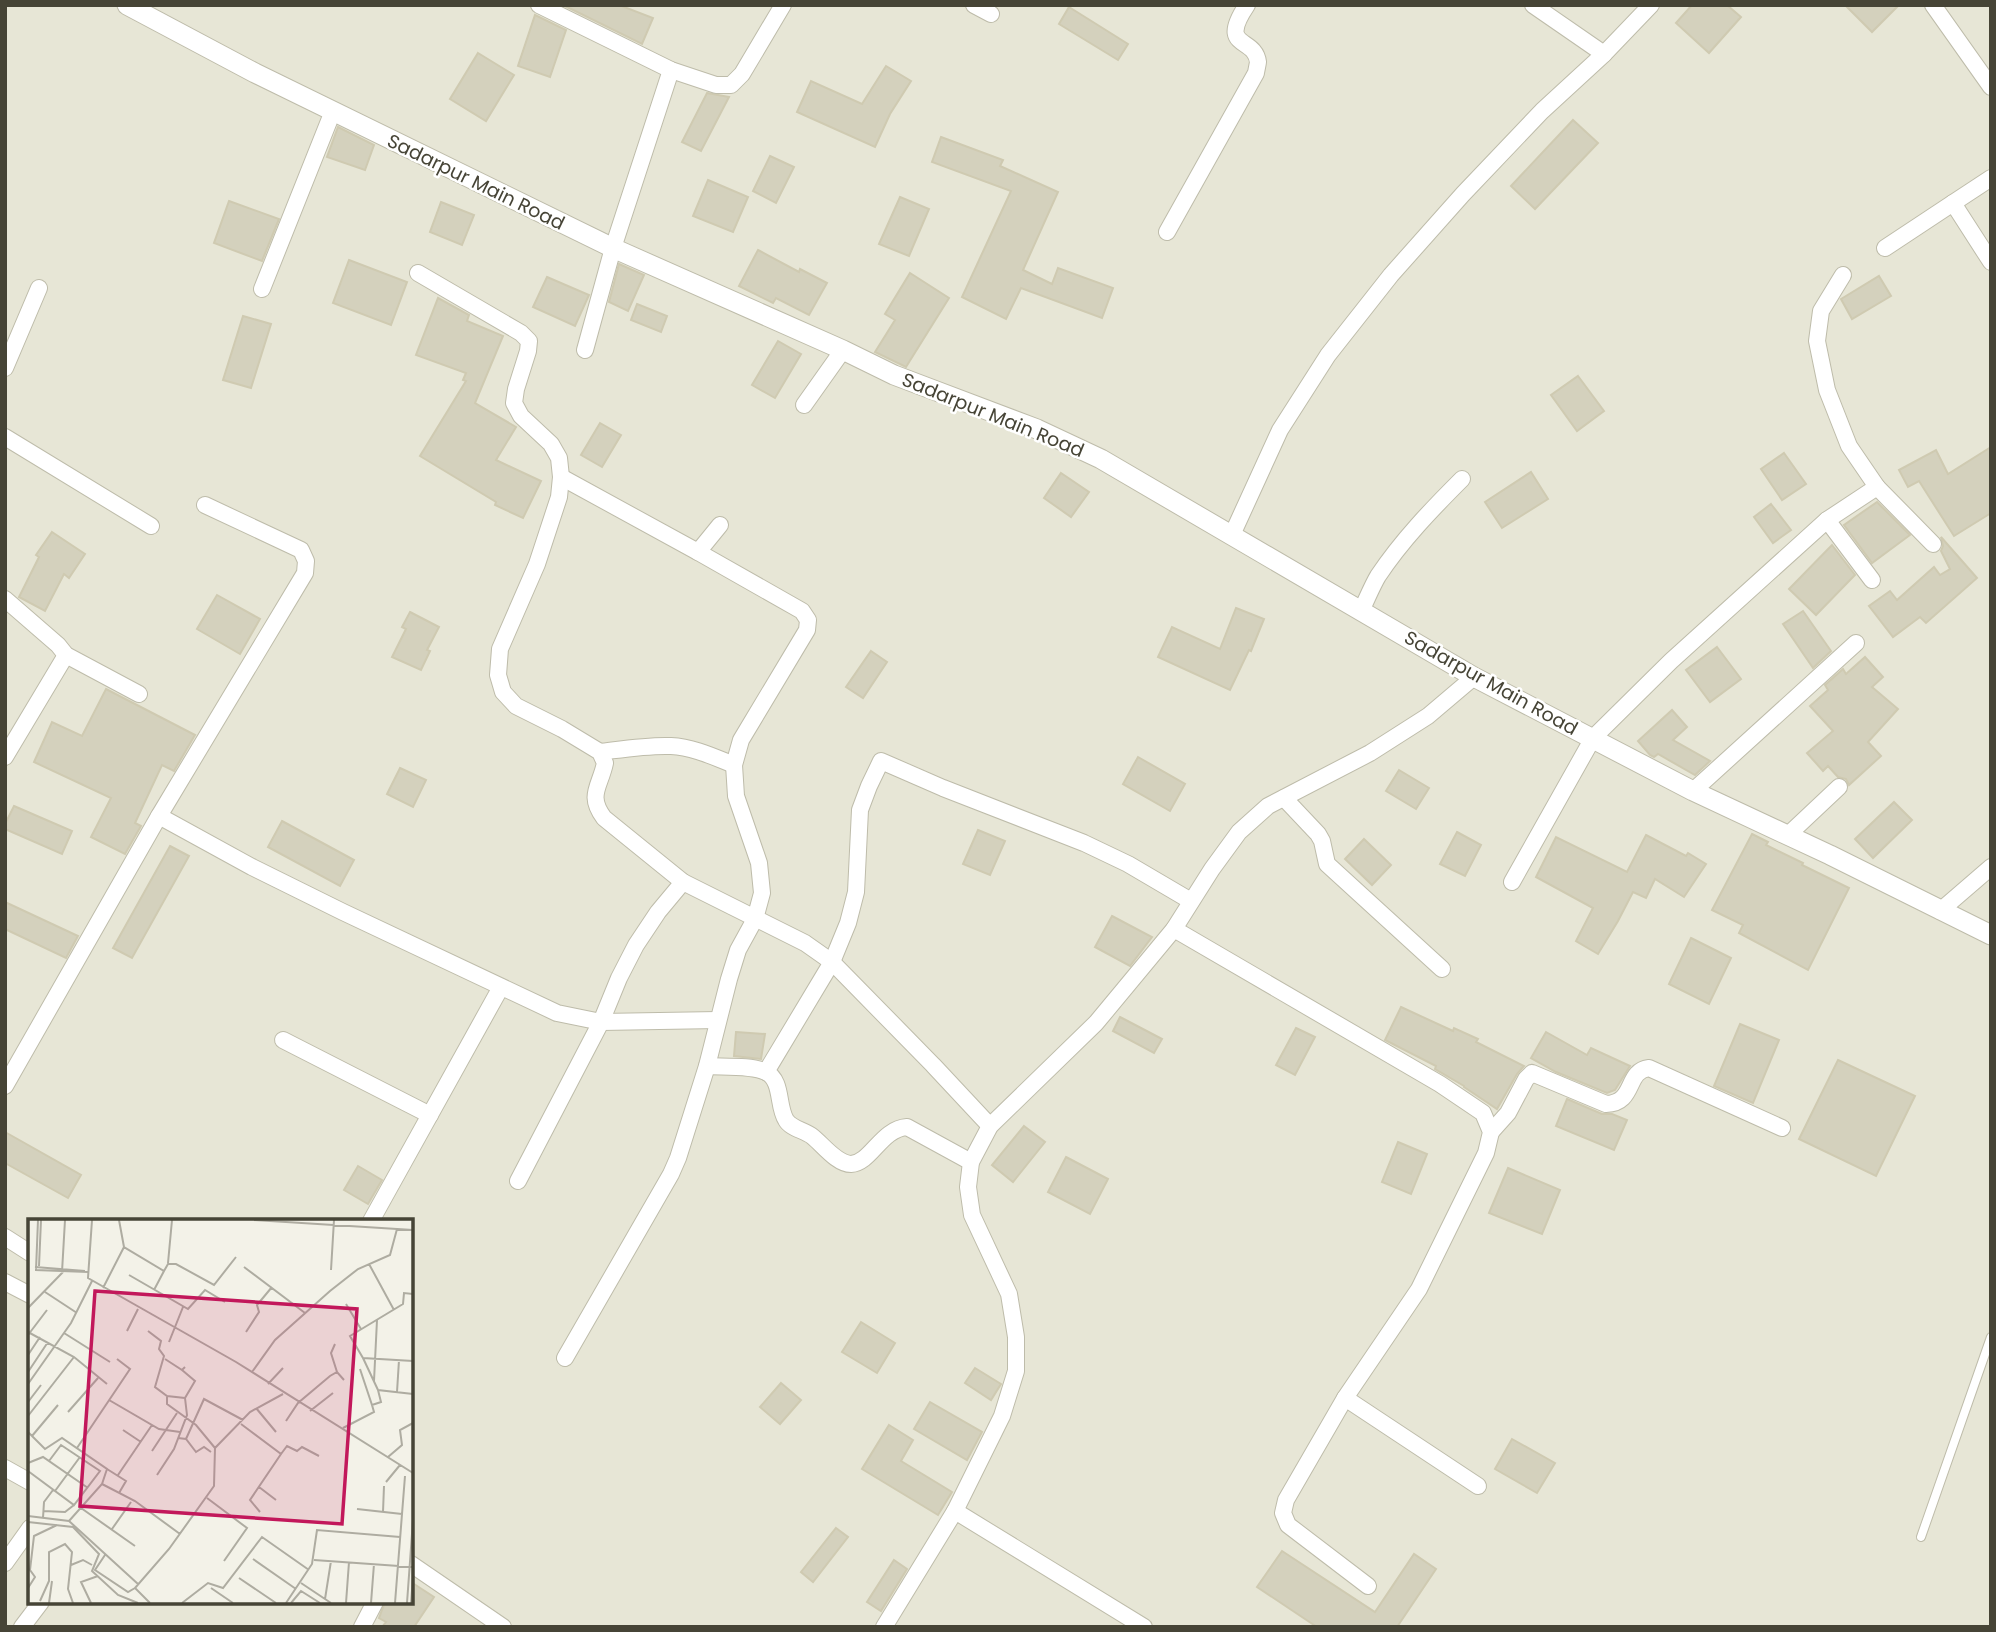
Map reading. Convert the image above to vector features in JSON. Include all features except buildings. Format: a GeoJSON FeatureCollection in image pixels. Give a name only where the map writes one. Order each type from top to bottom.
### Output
{"type":"FeatureCollection","features":[{"type":"Feature","properties":{"kind":"street","name":"Sadarpur Main Road"},"geometry":{"type":"LineString","coordinates":[[127,5],[255,73],[613,248],[894,375],[1037,429],[1101,459],[1474,677],[1693,791],[1991,935]]}},
{"type":"Feature","properties":{"kind":"street"},"geometry":{"type":"LineString","coordinates":[[539,5],[671,70],[716,85],[731,85],[742,74],[783,5]]}},
{"type":"Feature","properties":{"kind":"street"},"geometry":{"type":"LineString","coordinates":[[974,5],[991,14]]}},
{"type":"Feature","properties":{"kind":"street"},"geometry":{"type":"LineString","coordinates":[[1167,232],[1256,73],[1258,62],[1254,53],[1240,42],[1235,32],[1236,22],[1247,5]]}},
{"type":"Feature","properties":{"kind":"street"},"geometry":{"type":"LineString","coordinates":[[1533,5],[1604,54]]}},
{"type":"Feature","properties":{"kind":"street"},"geometry":{"type":"LineString","coordinates":[[1233,536],[1280,430],[1328,355],[1391,275],[1463,194],[1542,111],[1604,54],[1651,5]]}},
{"type":"Feature","properties":{"kind":"street"},"geometry":{"type":"LineString","coordinates":[[1933,5],[1991,87]]}},
{"type":"Feature","properties":{"kind":"street"},"geometry":{"type":"LineString","coordinates":[[584,349],[613,248],[671,70]]}},
{"type":"Feature","properties":{"kind":"street"},"geometry":{"type":"LineString","coordinates":[[262,289],[333,111]]}},
{"type":"Feature","properties":{"kind":"street"},"geometry":{"type":"LineString","coordinates":[[1885,247],[1991,178]]}},
{"type":"Feature","properties":{"kind":"street"},"geometry":{"type":"LineString","coordinates":[[1953,203],[1991,262]]}},
{"type":"Feature","properties":{"kind":"street"},"geometry":{"type":"LineString","coordinates":[[418,273],[521,333],[529,341],[514,403],[521,416],[551,444],[559,458],[559,497],[537,564],[500,649],[498,675],[503,692],[516,706],[600,752],[645,746],[673,746],[702,752],[734,765]]}},
{"type":"Feature","properties":{"kind":"street"},"geometry":{"type":"LineString","coordinates":[[1843,275],[1821,311],[1816,341],[1827,390],[1849,446],[1877,486],[1933,544]]}},
{"type":"Feature","properties":{"kind":"street"},"geometry":{"type":"LineString","coordinates":[[5,368],[39,288]]}},
{"type":"Feature","properties":{"kind":"street"},"geometry":{"type":"LineString","coordinates":[[804,405],[843,350]]}},
{"type":"Feature","properties":{"kind":"street"},"geometry":{"type":"LineString","coordinates":[[5,436],[151,526]]}},
{"type":"Feature","properties":{"kind":"street"},"geometry":{"type":"LineString","coordinates":[[561,477],[802,611],[808,620],[807,630],[741,740],[734,765],[736,796],[759,863],[762,893],[755,919],[738,950],[707,1066],[678,1158],[565,1358]]}},
{"type":"Feature","properties":{"kind":"street"},"geometry":{"type":"LineString","coordinates":[[1361,611],[1377,578],[1397,548],[1462,479]]}},
{"type":"Feature","properties":{"kind":"street"},"geometry":{"type":"LineString","coordinates":[[1512,882],[1592,738],[1671,661],[1827,520],[1877,486]]}},
{"type":"Feature","properties":{"kind":"street"},"geometry":{"type":"LineString","coordinates":[[5,1086],[159,816],[305,573],[306,561],[301,550],[205,505]]}},
{"type":"Feature","properties":{"kind":"street"},"geometry":{"type":"LineString","coordinates":[[1827,520],[1872,580]]}},
{"type":"Feature","properties":{"kind":"street"},"geometry":{"type":"LineString","coordinates":[[698,552],[720,525]]}},
{"type":"Feature","properties":{"kind":"street"},"geometry":{"type":"LineString","coordinates":[[5,599],[66,655],[139,694]]}},
{"type":"Feature","properties":{"kind":"street"},"geometry":{"type":"LineString","coordinates":[[1693,791],[1856,643]]}},
{"type":"Feature","properties":{"kind":"street"},"geometry":{"type":"LineString","coordinates":[[5,757],[66,655]]}},
{"type":"Feature","properties":{"kind":"street"},"geometry":{"type":"LineString","coordinates":[[884,1627],[955,1511],[1002,1416],[1016,1371],[1016,1337],[1009,1294],[972,1215],[968,1187],[971,1162],[990,1126],[1096,1023],[1174,929],[1212,869],[1240,832],[1268,806],[1370,753],[1427,716],[1474,677]]}},
{"type":"Feature","properties":{"kind":"street"},"geometry":{"type":"LineString","coordinates":[[600,752],[604,763],[595,792],[595,806],[604,818],[682,882],[805,943],[832,962],[990,1126]]}},
{"type":"Feature","properties":{"kind":"street"},"geometry":{"type":"LineString","coordinates":[[766,1072],[832,962],[848,923],[856,892],[860,810],[881,761],[1084,843],[1128,864],[1191,901]]}},
{"type":"Feature","properties":{"kind":"street"},"geometry":{"type":"LineString","coordinates":[[1788,835],[1839,787]]}},
{"type":"Feature","properties":{"kind":"street"},"geometry":{"type":"LineString","coordinates":[[1284,798],[1318,834],[1326,864],[1442,969]]}},
{"type":"Feature","properties":{"kind":"street"},"geometry":{"type":"LineString","coordinates":[[159,816],[342,912],[557,1013],[601,1022],[718,1020]]}},
{"type":"Feature","properties":{"kind":"street"},"geometry":{"type":"LineString","coordinates":[[1940,911],[1991,867]]}},
{"type":"Feature","properties":{"kind":"street"},"geometry":{"type":"LineString","coordinates":[[519,1181],[601,1022],[636,945],[682,882]]}},
{"type":"Feature","properties":{"kind":"street"},"geometry":{"type":"LineString","coordinates":[[1174,929],[1440,1084],[1483,1113],[1491,1132]]}},
{"type":"Feature","properties":{"kind":"street"},"geometry":{"type":"LineString","coordinates":[[372,1219],[501,987]]}},
{"type":"Feature","properties":{"kind":"street"},"geometry":{"type":"LineString","coordinates":[[283,1040],[430,1115]]}},
{"type":"Feature","properties":{"kind":"street"},"geometry":{"type":"LineString","coordinates":[[707,1066],[766,1072],[775,1080],[782,1110],[790,1125],[811,1135],[841,1161],[849,1164],[857,1163],[890,1132],[907,1127],[971,1162]]}},
{"type":"Feature","properties":{"kind":"street"},"geometry":{"type":"LineString","coordinates":[[1368,1587],[1288,1525],[1283,1513],[1286,1500],[1345,1398],[1419,1289],[1486,1153],[1491,1132],[1508,1113],[1526,1079],[1536,1073],[1606,1104],[1616,1104],[1623,1099],[1637,1073],[1649,1068],[1782,1128]]}},
{"type":"Feature","properties":{"kind":"street"},"geometry":{"type":"LineString","coordinates":[[5,1237],[28,1252]]}},
{"type":"Feature","properties":{"kind":"street"},"geometry":{"type":"LineString","coordinates":[[5,1282],[28,1294]]}},
{"type":"Feature","properties":{"kind":"street"},"geometry":{"type":"LineString","coordinates":[[1345,1398],[1478,1486]]}},
{"type":"Feature","properties":{"kind":"street"},"geometry":{"type":"LineString","coordinates":[[5,1468],[28,1481]]}},
{"type":"Feature","properties":{"kind":"street"},"geometry":{"type":"LineString","coordinates":[[955,1511],[1144,1627]]}},
{"type":"Feature","properties":{"kind":"street"},"geometry":{"type":"LineString","coordinates":[[5,1563],[28,1531]]}},
{"type":"Feature","properties":{"kind":"street"},"geometry":{"type":"LineString","coordinates":[[413,1565],[503,1627]]}},
{"type":"Feature","properties":{"kind":"street"},"geometry":{"type":"LineString","coordinates":[[22,1627],[39,1604]]}},
{"type":"Feature","properties":{"kind":"street"},"geometry":{"type":"LineString","coordinates":[[362,1627],[374,1604]]}},
{"type":"Feature","properties":{"kind":"lane"},"geometry":{"type":"LineString","coordinates":[[1921,1537],[1991,1337]]}},
{"type":"Feature","properties":{"kind":"shaded area"},"geometry":{"type":"Polygon","coordinates":[[[5,5],[1991,5],[1991,1627],[5,1627],[5,5]]]}}]}
